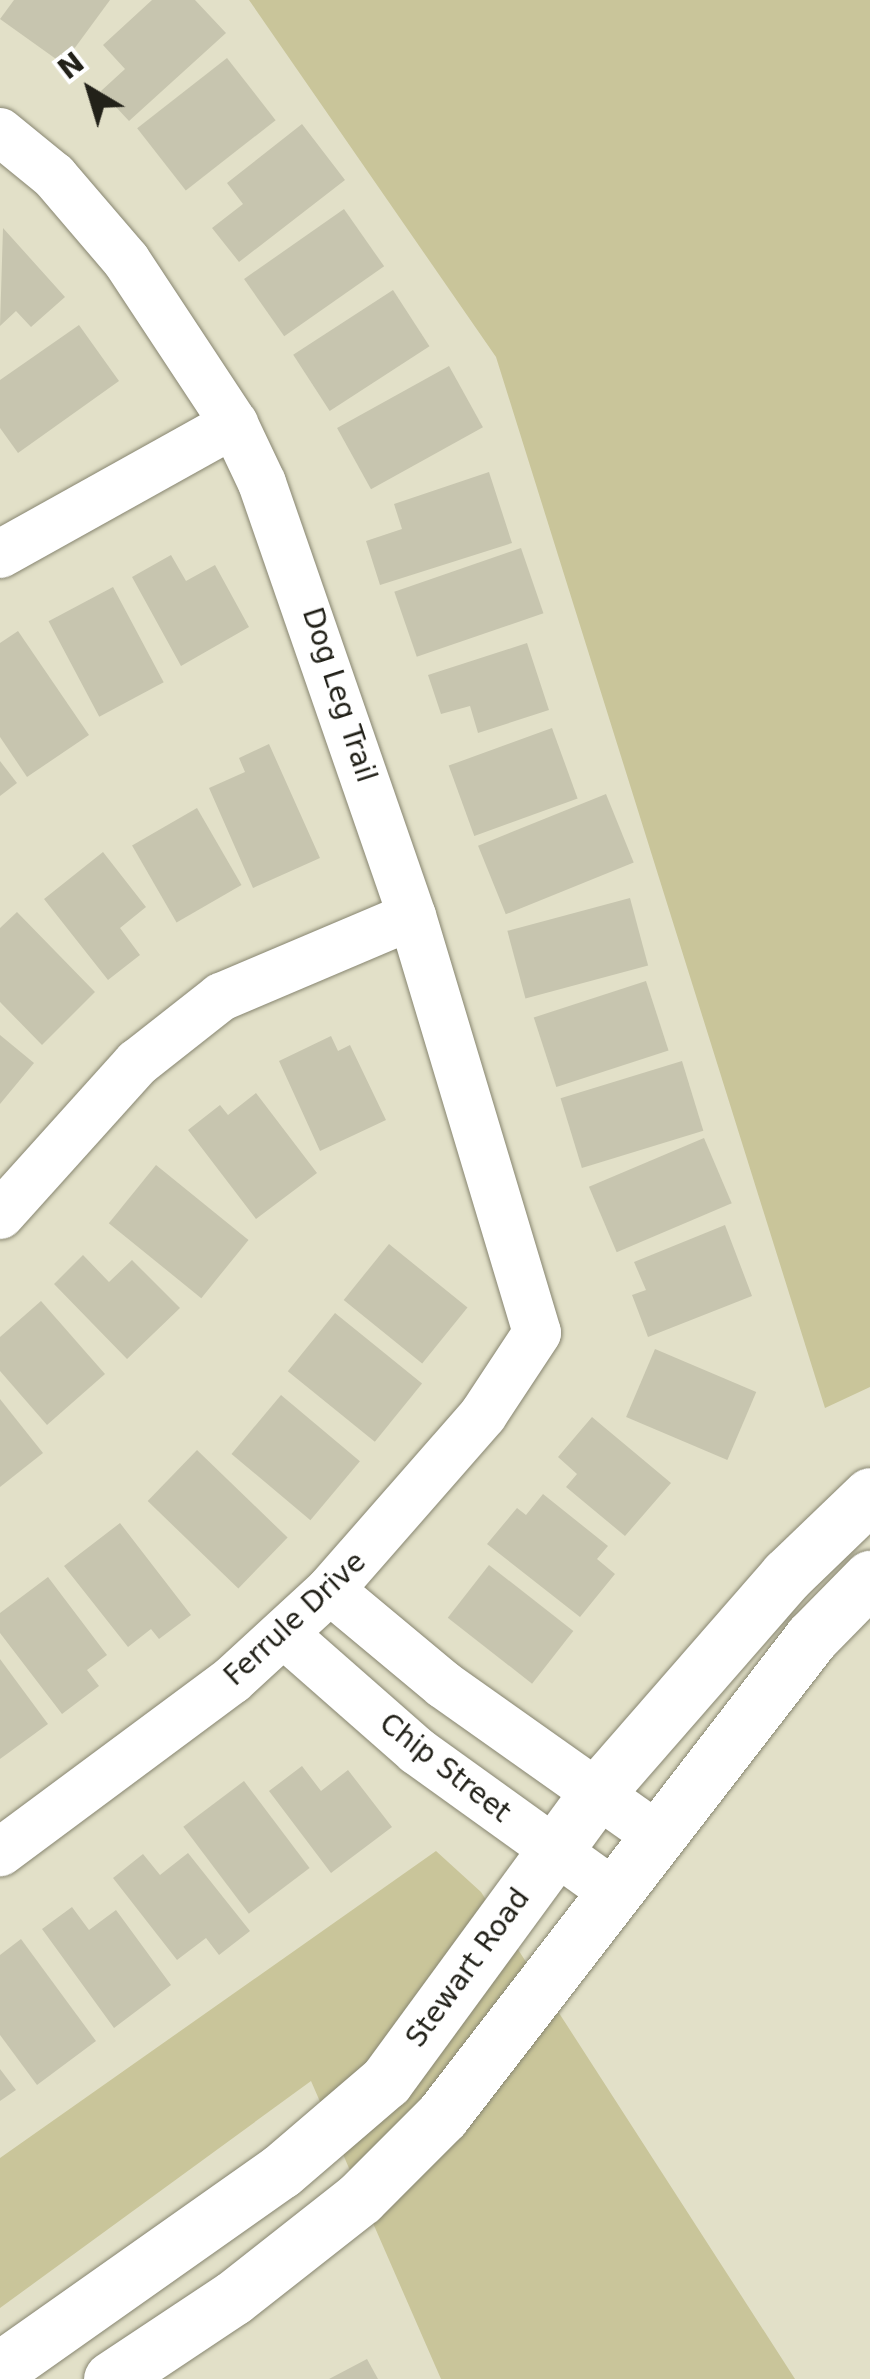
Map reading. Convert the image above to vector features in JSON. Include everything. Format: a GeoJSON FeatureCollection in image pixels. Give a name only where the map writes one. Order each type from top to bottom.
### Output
{"type":"FeatureCollection","features":[{"type":"Feature","properties":{"kind":"street","name":"Dog Leg Trail"},"geometry":{"type":"LineString","coordinates":[[0,132],[90,214],[234,424],[298,574],[412,916],[537,1333]]}},
{"type":"Feature","properties":{"kind":"street"},"geometry":{"type":"LineString","coordinates":[[0,554],[234,424]]}},
{"type":"Feature","properties":{"kind":"street"},"geometry":{"type":"LineString","coordinates":[[0,1214],[137,1064],[221,997],[412,916]]}},
{"type":"Feature","properties":{"kind":"street","name":"Ferrule Drive"},"geometry":{"type":"LineString","coordinates":[[0,1852],[284,1634],[330,1590],[483,1414],[537,1333]]}},
{"type":"Feature","properties":{"kind":"street","name":"Stewart Road"},"geometry":{"type":"LineString","coordinates":[[0,2369],[281,2171],[386,2081],[595,1795],[788,1574],[870,1495]]}},
{"type":"Feature","properties":{"kind":"street"},"geometry":{"type":"LineString","coordinates":[[130,2374],[360,2198],[442,2116],[812,1637],[870,1578]]}},
{"type":"Feature","properties":{"kind":"street"},"geometry":{"type":"LineString","coordinates":[[330,1590],[444,1686],[657,1836]]}},
{"type":"Feature","properties":{"kind":"street","name":"Chip Street"},"geometry":{"type":"LineString","coordinates":[[284,1634],[417,1751],[614,1892]]}},
{"type":"Feature","properties":{"kind":"shaded area"},"geometry":{"type":"Polygon","coordinates":[[[249,0],[870,0],[870,1387],[825,1408],[496,357],[249,0]]]}},
{"type":"Feature","properties":{"kind":"shaded area"},"geometry":{"type":"Polygon","coordinates":[[[436,1851],[481,1892],[795,2379],[441,2379],[311,2081],[0,2308],[0,2158],[436,1851]]]}},
{"type":"Feature","properties":{"kind":"building"},"geometry":{"type":"Polygon","coordinates":[[[14,0],[110,0],[63,64],[0,19],[14,0]]]}},
{"type":"Feature","properties":{"kind":"building"},"geometry":{"type":"Polygon","coordinates":[[[152,0],[195,0],[226,33],[129,121],[101,91],[125,69],[103,45],[152,0]]]}},
{"type":"Feature","properties":{"kind":"building"},"geometry":{"type":"Polygon","coordinates":[[[227,58],[276,120],[186,190],[137,128],[227,58]]]}},
{"type":"Feature","properties":{"kind":"building"},"geometry":{"type":"Polygon","coordinates":[[[302,124],[345,180],[239,262],[212,228],[243,204],[227,183],[302,124]]]}},
{"type":"Feature","properties":{"kind":"building"},"geometry":{"type":"Polygon","coordinates":[[[344,209],[384,266],[284,336],[244,279],[344,209]]]}},
{"type":"Feature","properties":{"kind":"building"},"geometry":{"type":"Polygon","coordinates":[[[3,228],[65,297],[31,327],[16,311],[0,326],[3,228]]]}},
{"type":"Feature","properties":{"kind":"building"},"geometry":{"type":"Polygon","coordinates":[[[393,290],[429,346],[330,411],[293,355],[393,290]]]}},
{"type":"Feature","properties":{"kind":"building"},"geometry":{"type":"Polygon","coordinates":[[[79,325],[119,381],[18,453],[0,428],[0,380],[79,325]]]}},
{"type":"Feature","properties":{"kind":"building"},"geometry":{"type":"Polygon","coordinates":[[[449,366],[483,427],[371,489],[337,428],[449,366]]]}},
{"type":"Feature","properties":{"kind":"building"},"geometry":{"type":"Polygon","coordinates":[[[489,472],[512,543],[380,585],[366,541],[402,529],[394,504],[489,472]]]}},
{"type":"Feature","properties":{"kind":"building"},"geometry":{"type":"Polygon","coordinates":[[[521,548],[543,613],[417,657],[394,592],[521,548]]]}},
{"type":"Feature","properties":{"kind":"building"},"geometry":{"type":"Polygon","coordinates":[[[171,555],[186,581],[215,565],[249,627],[181,666],[132,577],[171,555]]]}},
{"type":"Feature","properties":{"kind":"building"},"geometry":{"type":"Polygon","coordinates":[[[113,587],[164,682],[99,717],[49,621],[113,587]]]}},
{"type":"Feature","properties":{"kind":"building"},"geometry":{"type":"Polygon","coordinates":[[[18,631],[89,735],[27,777],[0,737],[0,643],[18,631]]]}},
{"type":"Feature","properties":{"kind":"building"},"geometry":{"type":"Polygon","coordinates":[[[527,643],[549,710],[478,733],[470,706],[441,714],[428,675],[527,643]]]}},
{"type":"Feature","properties":{"kind":"building"},"geometry":{"type":"Polygon","coordinates":[[[552,728],[578,798],[474,836],[449,766],[552,728]]]}},
{"type":"Feature","properties":{"kind":"building"},"geometry":{"type":"Polygon","coordinates":[[[269,744],[320,858],[253,888],[209,788],[245,772],[239,758],[269,744]]]}},
{"type":"Feature","properties":{"kind":"building"},"geometry":{"type":"Polygon","coordinates":[[[0,761],[17,783],[0,796],[0,761]]]}},
{"type":"Feature","properties":{"kind":"building"},"geometry":{"type":"Polygon","coordinates":[[[606,794],[634,863],[506,914],[478,846],[606,794]]]}},
{"type":"Feature","properties":{"kind":"building"},"geometry":{"type":"Polygon","coordinates":[[[197,808],[242,885],[177,923],[132,846],[197,808]]]}},
{"type":"Feature","properties":{"kind":"building"},"geometry":{"type":"Polygon","coordinates":[[[103,852],[146,907],[120,928],[140,955],[108,980],[44,899],[103,852]]]}},
{"type":"Feature","properties":{"kind":"building"},"geometry":{"type":"Polygon","coordinates":[[[630,898],[648,966],[525,998],[507,931],[630,898]]]}},
{"type":"Feature","properties":{"kind":"building"},"geometry":{"type":"Polygon","coordinates":[[[17,912],[95,992],[42,1045],[0,1002],[0,928],[17,912]]]}},
{"type":"Feature","properties":{"kind":"building"},"geometry":{"type":"Polygon","coordinates":[[[646,981],[669,1050],[556,1087],[534,1017],[646,981]]]}},
{"type":"Feature","properties":{"kind":"building"},"geometry":{"type":"Polygon","coordinates":[[[0,1035],[34,1063],[0,1104],[0,1035]]]}},
{"type":"Feature","properties":{"kind":"building"},"geometry":{"type":"Polygon","coordinates":[[[331,1036],[338,1051],[350,1045],[386,1120],[320,1151],[279,1061],[331,1036]]]}},
{"type":"Feature","properties":{"kind":"building"},"geometry":{"type":"Polygon","coordinates":[[[682,1061],[703,1131],[582,1168],[561,1098],[682,1061]]]}},
{"type":"Feature","properties":{"kind":"building"},"geometry":{"type":"Polygon","coordinates":[[[256,1093],[317,1173],[256,1219],[188,1130],[220,1105],[228,1115],[256,1093]]]}},
{"type":"Feature","properties":{"kind":"building"},"geometry":{"type":"Polygon","coordinates":[[[704,1138],[732,1203],[617,1252],[589,1187],[704,1138]]]}},
{"type":"Feature","properties":{"kind":"building"},"geometry":{"type":"Polygon","coordinates":[[[156,1165],[248,1240],[201,1298],[109,1223],[156,1165]]]}},
{"type":"Feature","properties":{"kind":"building"},"geometry":{"type":"Polygon","coordinates":[[[725,1225],[752,1296],[648,1337],[632,1295],[646,1290],[634,1262],[725,1225]]]}},
{"type":"Feature","properties":{"kind":"building"},"geometry":{"type":"Polygon","coordinates":[[[389,1244],[467,1308],[422,1364],[344,1300],[389,1244]]]}},
{"type":"Feature","properties":{"kind":"building"},"geometry":{"type":"Polygon","coordinates":[[[83,1255],[109,1282],[132,1260],[180,1308],[127,1359],[54,1284],[83,1255]]]}},
{"type":"Feature","properties":{"kind":"building"},"geometry":{"type":"Polygon","coordinates":[[[41,1301],[105,1374],[47,1425],[0,1371],[0,1337],[41,1301]]]}},
{"type":"Feature","properties":{"kind":"building"},"geometry":{"type":"Polygon","coordinates":[[[335,1313],[422,1383],[375,1442],[288,1371],[335,1313]]]}},
{"type":"Feature","properties":{"kind":"building"},"geometry":{"type":"Polygon","coordinates":[[[655,1349],[756,1392],[727,1460],[626,1417],[655,1349]]]}},
{"type":"Feature","properties":{"kind":"building"},"geometry":{"type":"Polygon","coordinates":[[[281,1395],[360,1461],[310,1520],[232,1454],[281,1395]]]}},
{"type":"Feature","properties":{"kind":"building"},"geometry":{"type":"Polygon","coordinates":[[[0,1399],[43,1453],[0,1487],[0,1399]]]}},
{"type":"Feature","properties":{"kind":"building"},"geometry":{"type":"Polygon","coordinates":[[[592,1417],[671,1483],[625,1536],[566,1487],[577,1474],[558,1457],[592,1417]]]}},
{"type":"Feature","properties":{"kind":"building"},"geometry":{"type":"Polygon","coordinates":[[[197,1450],[288,1538],[238,1589],[148,1501],[197,1450]]]}},
{"type":"Feature","properties":{"kind":"building"},"geometry":{"type":"Polygon","coordinates":[[[543,1494],[608,1546],[597,1559],[615,1574],[580,1617],[487,1544],[517,1508],[526,1515],[543,1494]]]}},
{"type":"Feature","properties":{"kind":"building"},"geometry":{"type":"Polygon","coordinates":[[[120,1523],[191,1615],[159,1639],[151,1629],[128,1647],[64,1566],[120,1523]]]}},
{"type":"Feature","properties":{"kind":"building"},"geometry":{"type":"Polygon","coordinates":[[[489,1565],[573,1631],[532,1684],[448,1618],[489,1565]]]}},
{"type":"Feature","properties":{"kind":"building"},"geometry":{"type":"Polygon","coordinates":[[[48,1577],[107,1655],[87,1670],[99,1686],[62,1714],[0,1633],[0,1613],[48,1577]]]}},
{"type":"Feature","properties":{"kind":"building"},"geometry":{"type":"Polygon","coordinates":[[[0,1659],[48,1724],[0,1759],[0,1659]]]}},
{"type":"Feature","properties":{"kind":"building"},"geometry":{"type":"Polygon","coordinates":[[[302,1766],[321,1791],[348,1770],[392,1827],[331,1873],[269,1791],[302,1766]]]}},
{"type":"Feature","properties":{"kind":"building"},"geometry":{"type":"Polygon","coordinates":[[[244,1781],[310,1868],[249,1914],[183,1827],[244,1781]]]}},
{"type":"Feature","properties":{"kind":"building"},"geometry":{"type":"Polygon","coordinates":[[[188,1853],[250,1931],[219,1955],[206,1938],[177,1960],[113,1878],[143,1854],[160,1875],[188,1853]]]}},
{"type":"Feature","properties":{"kind":"building"},"geometry":{"type":"Polygon","coordinates":[[[72,1907],[89,1930],[116,1910],[171,1985],[114,2028],[42,1929],[72,1907]]]}},
{"type":"Feature","properties":{"kind":"building"},"geometry":{"type":"Polygon","coordinates":[[[21,1939],[96,2041],[37,2085],[0,2035],[0,1955],[21,1939]]]}},
{"type":"Feature","properties":{"kind":"building"},"geometry":{"type":"Polygon","coordinates":[[[0,2069],[16,2090],[0,2101],[0,2069]]]}},
{"type":"Feature","properties":{"kind":"building"},"geometry":{"type":"Polygon","coordinates":[[[367,2359],[378,2379],[329,2379],[367,2359]]]}}]}
